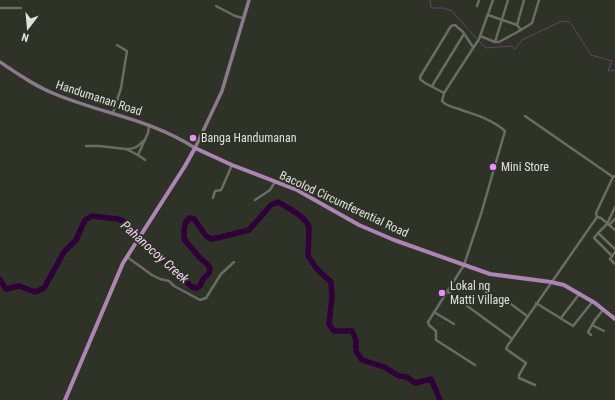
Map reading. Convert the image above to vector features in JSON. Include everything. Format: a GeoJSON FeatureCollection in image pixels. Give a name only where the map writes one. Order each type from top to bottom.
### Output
{"type":"FeatureCollection","features":[{"type":"Feature","properties":{"kind":"main road","name":"Bacolod Circumferential Road"},"geometry":{"type":"LineString","coordinates":[[194,148],[232,165],[297,190],[359,225],[381,235],[490,274],[564,285],[593,301],[615,319]]}},
{"type":"Feature","properties":{"kind":"main road"},"geometry":{"type":"LineString","coordinates":[[65,400],[103,308],[127,257],[185,166],[194,148]]}},
{"type":"Feature","properties":{"kind":"street"},"geometry":{"type":"LineString","coordinates":[[194,148],[222,91],[249,0]]}},
{"type":"Feature","properties":{"kind":"street"},"geometry":{"type":"LineString","coordinates":[[477,6],[479,0]]}},
{"type":"Feature","properties":{"kind":"street"},"geometry":{"type":"LineString","coordinates":[[475,365],[436,340],[436,331],[428,323],[464,265],[481,214],[504,131],[486,119],[443,103],[442,101],[444,93],[480,37],[493,0]]}},
{"type":"Feature","properties":{"kind":"street"},"geometry":{"type":"LineString","coordinates":[[495,42],[508,0]]}},
{"type":"Feature","properties":{"kind":"street"},"geometry":{"type":"LineString","coordinates":[[517,25],[524,0]]}},
{"type":"Feature","properties":{"kind":"street"},"geometry":{"type":"LineString","coordinates":[[480,37],[499,42],[521,30],[532,23],[539,0]]}},
{"type":"Feature","properties":{"kind":"street"},"geometry":{"type":"LineString","coordinates":[[216,6],[234,16],[243,18]]}},
{"type":"Feature","properties":{"kind":"street"},"geometry":{"type":"LineString","coordinates":[[0,8],[21,8]]}},
{"type":"Feature","properties":{"kind":"street"},"geometry":{"type":"LineString","coordinates":[[488,15],[517,25],[521,30]]}},
{"type":"Feature","properties":{"kind":"street"},"geometry":{"type":"LineString","coordinates":[[444,93],[422,81],[420,77],[451,26],[457,26],[473,47]]}},
{"type":"Feature","properties":{"kind":"street"},"geometry":{"type":"LineString","coordinates":[[432,86],[464,34]]}},
{"type":"Feature","properties":{"kind":"street"},"geometry":{"type":"LineString","coordinates":[[113,113],[121,88],[127,51],[116,45]]}},
{"type":"Feature","properties":{"kind":"street","name":"Handumanan Road"},"geometry":{"type":"LineString","coordinates":[[0,62],[45,90],[149,125],[178,138],[194,148]]}},
{"type":"Feature","properties":{"kind":"street"},"geometry":{"type":"LineString","coordinates":[[524,116],[614,177],[596,213],[597,217],[550,282],[506,349],[526,363],[519,375],[519,378],[535,385]]}},
{"type":"Feature","properties":{"kind":"street"},"geometry":{"type":"LineString","coordinates":[[86,146],[126,149],[134,148],[139,146],[148,133],[149,125]]}},
{"type":"Feature","properties":{"kind":"street"},"geometry":{"type":"LineString","coordinates":[[138,156],[144,139]]}},
{"type":"Feature","properties":{"kind":"street"},"geometry":{"type":"LineString","coordinates":[[126,149],[145,160]]}},
{"type":"Feature","properties":{"kind":"street"},"geometry":{"type":"LineString","coordinates":[[213,198],[216,190],[221,190],[232,165]]}},
{"type":"Feature","properties":{"kind":"street"},"geometry":{"type":"LineString","coordinates":[[255,200],[270,190],[276,182]]}},
{"type":"Feature","properties":{"kind":"street"},"geometry":{"type":"LineString","coordinates":[[608,225],[614,214],[615,207]]}},
{"type":"Feature","properties":{"kind":"street"},"geometry":{"type":"LineString","coordinates":[[597,217],[601,218],[615,230]]}},
{"type":"Feature","properties":{"kind":"street"},"geometry":{"type":"LineString","coordinates":[[612,256],[594,237],[615,219]]}},
{"type":"Feature","properties":{"kind":"street"},"geometry":{"type":"LineString","coordinates":[[598,233],[615,251],[610,258],[615,264]]}},
{"type":"Feature","properties":{"kind":"street"},"geometry":{"type":"LineString","coordinates":[[127,257],[152,275],[169,281],[174,286],[200,300],[206,298],[221,274],[234,262]]}},
{"type":"Feature","properties":{"kind":"street"},"geometry":{"type":"LineString","coordinates":[[448,292],[512,338]]}},
{"type":"Feature","properties":{"kind":"street"},"geometry":{"type":"LineString","coordinates":[[562,318],[580,293]]}},
{"type":"Feature","properties":{"kind":"street"},"geometry":{"type":"LineString","coordinates":[[507,301],[527,316]]}},
{"type":"Feature","properties":{"kind":"street"},"geometry":{"type":"LineString","coordinates":[[536,303],[574,326],[593,301]]}},
{"type":"Feature","properties":{"kind":"street"},"geometry":{"type":"LineString","coordinates":[[591,335],[588,332],[592,324],[604,309]]}},
{"type":"Feature","properties":{"kind":"street"},"geometry":{"type":"LineString","coordinates":[[434,312],[454,324]]}},
{"type":"Feature","properties":{"kind":"street"},"geometry":{"type":"LineString","coordinates":[[592,324],[604,331]]}},
{"type":"Feature","properties":{"kind":"waterway"},"geometry":{"type":"LineString","coordinates":[[430,0],[431,8],[443,8],[452,11],[477,39]]}},
{"type":"Feature","properties":{"kind":"waterway"},"geometry":{"type":"LineString","coordinates":[[479,41],[486,48],[511,46],[515,49],[522,40],[562,21],[570,22],[591,55],[612,61],[608,71],[615,70]]}},
{"type":"Feature","properties":{"kind":"waterway","name":"Pahanocoy Creek"},"geometry":{"type":"LineString","coordinates":[[0,280],[6,289],[19,286],[35,292],[44,288],[64,252],[76,240],[85,220],[92,216],[118,219],[127,223],[134,233],[192,287],[196,288],[200,286],[203,279],[209,273],[210,268],[184,239],[184,231],[187,220],[189,218],[194,219],[206,236],[211,239],[217,238],[249,230],[271,205],[278,202],[304,219],[309,227],[308,256],[317,269],[331,282],[332,297],[329,324],[334,331],[352,331],[356,340],[356,351],[362,360],[384,367],[399,376],[407,377],[415,383],[431,379],[440,400]]}},
{"type":"Feature","properties":{"kind":"place","name":"Banga Handumanan"},"geometry":{"type":"Point","coordinates":[193,138]}},
{"type":"Feature","properties":{"kind":"place","name":"Mini Store"},"geometry":{"type":"Point","coordinates":[493,167]}},
{"type":"Feature","properties":{"kind":"place","name":"Lokal ng Matti Village"},"geometry":{"type":"Point","coordinates":[442,293]}}]}
